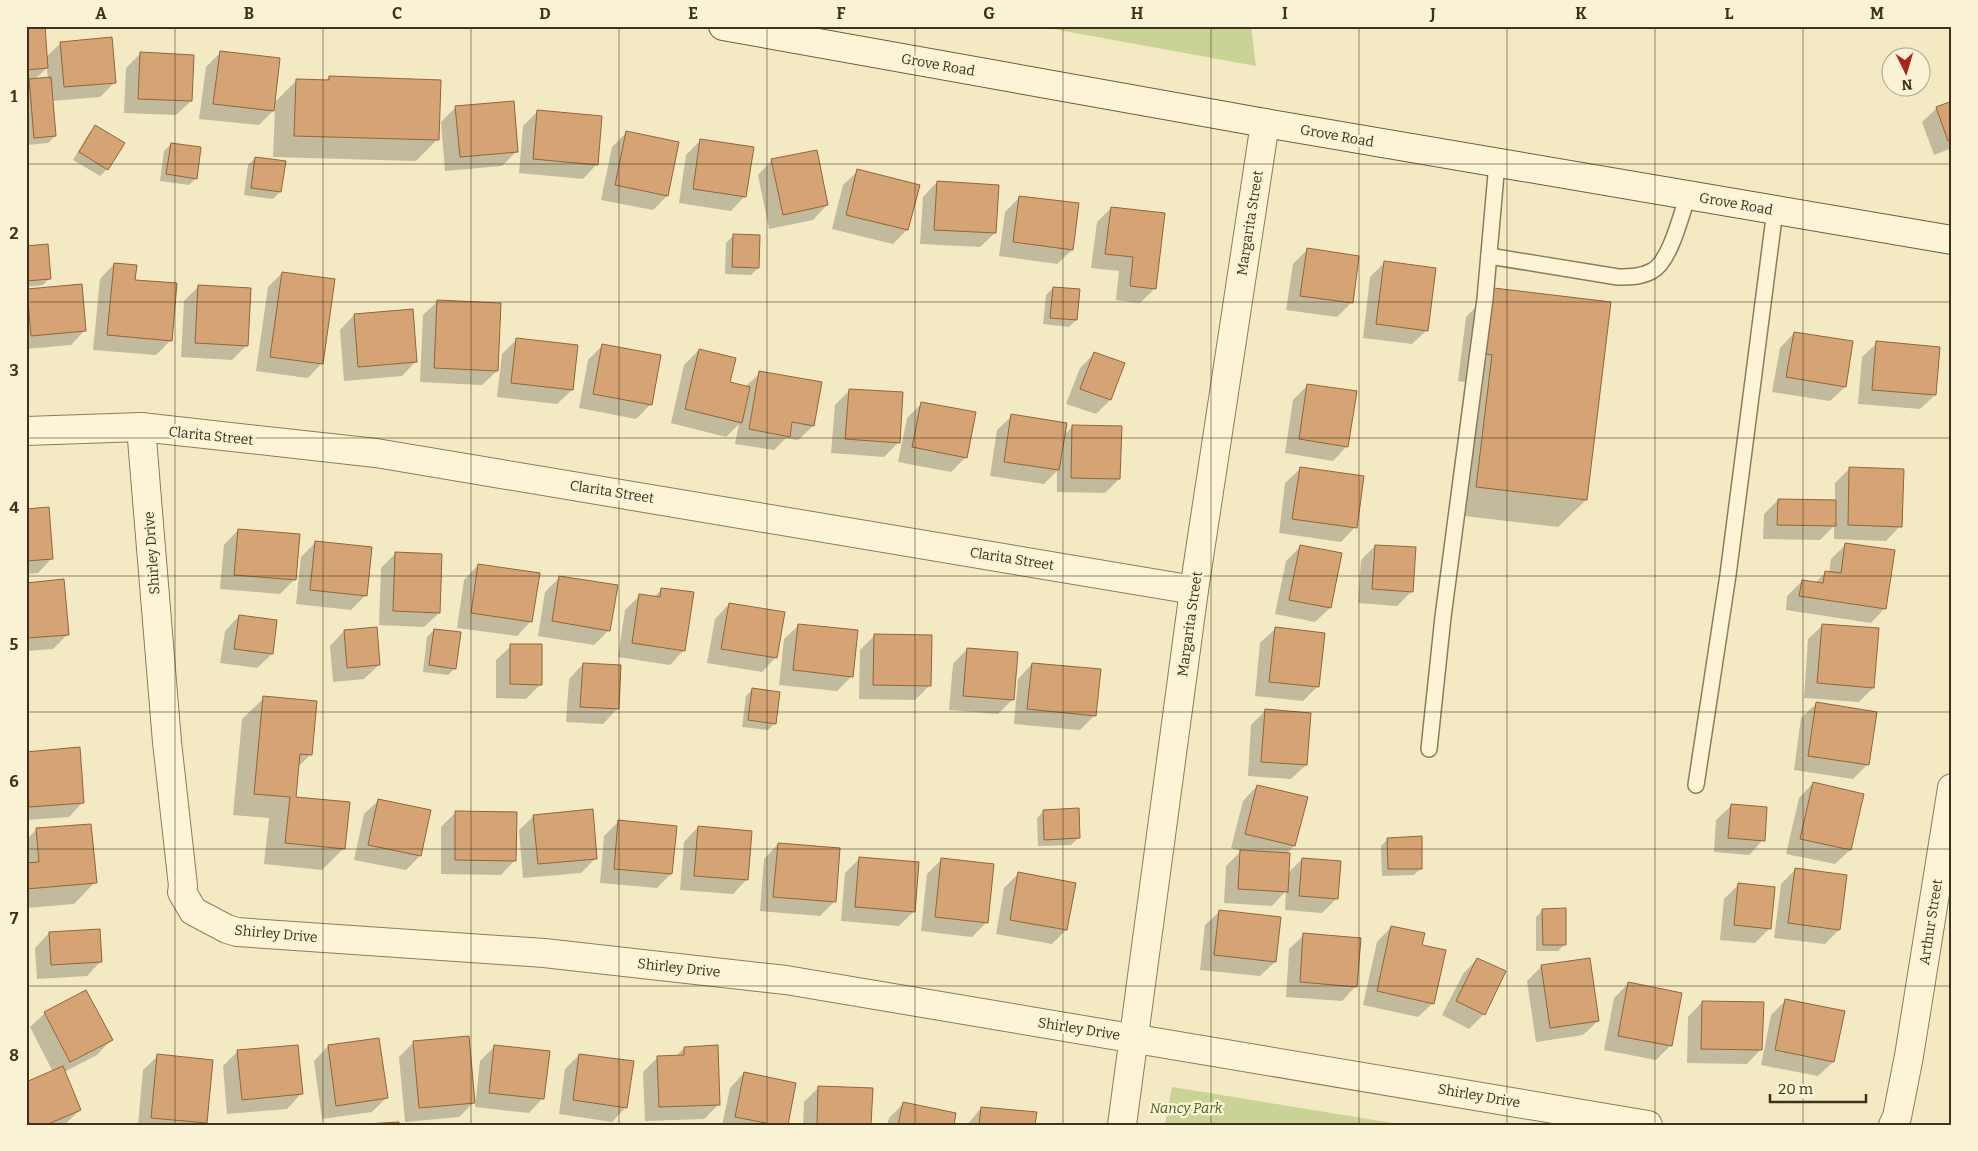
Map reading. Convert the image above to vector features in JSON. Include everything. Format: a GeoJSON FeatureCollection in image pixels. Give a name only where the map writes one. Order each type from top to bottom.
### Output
{"type":"FeatureCollection","features":[{"type":"Feature","properties":{"kind":"street","name":"Grove Road"},"geometry":{"type":"LineString","coordinates":[[723,26],[1265,124],[1952,240]]}},
{"type":"Feature","properties":{"kind":"street","name":"Margarita Street"},"geometry":{"type":"LineString","coordinates":[[1122,1125],[1194,590],[1265,124]]}},
{"type":"Feature","properties":{"kind":"street","name":"Clarita Street"},"geometry":{"type":"LineString","coordinates":[[26,431],[141,428],[376,453],[1194,590]]}},
{"type":"Feature","properties":{"kind":"street","name":"Shirley Drive"},"geometry":{"type":"LineString","coordinates":[[141,428],[167,742],[183,886],[182,892],[194,911],[227,930],[544,953],[786,980],[1648,1125]]}},
{"type":"Feature","properties":{"kind":"street","name":"Arthur Street"},"geometry":{"type":"LineString","coordinates":[[1893,1125],[1897,1117],[1909,1056],[1952,788]]}},
{"type":"Feature","properties":{"kind":"lane"},"geometry":{"type":"LineString","coordinates":[[1429,749],[1443,617],[1485,299],[1497,162]]}},
{"type":"Feature","properties":{"kind":"lane"},"geometry":{"type":"LineString","coordinates":[[1489,256],[1618,277],[1636,277],[1653,271],[1667,254],[1688,196]]}},
{"type":"Feature","properties":{"kind":"lane"},"geometry":{"type":"LineString","coordinates":[[1696,785],[1728,575],[1775,210]]}},
{"type":"Feature","properties":{"kind":"green space"},"geometry":{"type":"Polygon","coordinates":[[[1037,26],[1251,26],[1256,66],[1037,26]]]}},
{"type":"Feature","properties":{"kind":"green space","name":"Nancy Park"},"geometry":{"type":"Polygon","coordinates":[[[1172,1087],[1405,1125],[1165,1125],[1172,1087]]]}},
{"type":"Feature","properties":{"kind":"building"},"geometry":{"type":"Polygon","coordinates":[[[26,26],[45,26],[48,68],[26,70],[26,26]]]}},
{"type":"Feature","properties":{"kind":"building"},"geometry":{"type":"Polygon","coordinates":[[[112,37],[116,83],[64,87],[60,42],[112,37]]]}},
{"type":"Feature","properties":{"kind":"building"},"geometry":{"type":"Polygon","coordinates":[[[220,51],[280,58],[274,111],[213,104],[220,51]]]}},
{"type":"Feature","properties":{"kind":"building"},"geometry":{"type":"Polygon","coordinates":[[[140,52],[194,55],[192,101],[138,99],[140,52]]]}},
{"type":"Feature","properties":{"kind":"building"},"geometry":{"type":"Polygon","coordinates":[[[329,76],[441,80],[439,140],[294,136],[296,79],[329,80],[329,76]]]}},
{"type":"Feature","properties":{"kind":"building"},"geometry":{"type":"Polygon","coordinates":[[[51,77],[56,136],[34,138],[29,79],[51,77]]]}},
{"type":"Feature","properties":{"kind":"building"},"geometry":{"type":"Polygon","coordinates":[[[514,101],[518,152],[460,157],[455,106],[514,101]]]}},
{"type":"Feature","properties":{"kind":"building"},"geometry":{"type":"Polygon","coordinates":[[[1952,101],[1952,140],[1948,141],[1936,107],[1952,101]]]}},
{"type":"Feature","properties":{"kind":"building"},"geometry":{"type":"Polygon","coordinates":[[[537,110],[602,116],[598,165],[533,159],[537,110]]]}},
{"type":"Feature","properties":{"kind":"building"},"geometry":{"type":"Polygon","coordinates":[[[95,125],[125,143],[108,170],[79,152],[95,125]]]}},
{"type":"Feature","properties":{"kind":"building"},"geometry":{"type":"Polygon","coordinates":[[[626,131],[679,142],[668,196],[615,185],[626,131]]]}},
{"type":"Feature","properties":{"kind":"building"},"geometry":{"type":"Polygon","coordinates":[[[700,139],[754,147],[746,197],[693,189],[700,139]]]}},
{"type":"Feature","properties":{"kind":"building"},"geometry":{"type":"Polygon","coordinates":[[[171,143],[201,147],[197,179],[166,174],[171,143]]]}},
{"type":"Feature","properties":{"kind":"building"},"geometry":{"type":"Polygon","coordinates":[[[817,150],[828,205],[783,215],[771,159],[817,150]]]}},
{"type":"Feature","properties":{"kind":"building"},"geometry":{"type":"Polygon","coordinates":[[[255,157],[286,161],[281,192],[251,188],[255,157]]]}},
{"type":"Feature","properties":{"kind":"building"},"geometry":{"type":"Polygon","coordinates":[[[857,169],[920,185],[908,230],[846,215],[857,169]]]}},
{"type":"Feature","properties":{"kind":"building"},"geometry":{"type":"Polygon","coordinates":[[[937,181],[999,185],[996,233],[934,230],[937,181]]]}},
{"type":"Feature","properties":{"kind":"building"},"geometry":{"type":"Polygon","coordinates":[[[1019,196],[1079,203],[1073,250],[1013,242],[1019,196]]]}},
{"type":"Feature","properties":{"kind":"building"},"geometry":{"type":"Polygon","coordinates":[[[1111,207],[1165,213],[1156,289],[1130,286],[1133,257],[1105,254],[1111,207]]]}},
{"type":"Feature","properties":{"kind":"building"},"geometry":{"type":"Polygon","coordinates":[[[733,234],[760,235],[759,268],[732,267],[733,234]]]}},
{"type":"Feature","properties":{"kind":"building"},"geometry":{"type":"Polygon","coordinates":[[[48,244],[51,279],[26,281],[26,246],[48,244]]]}},
{"type":"Feature","properties":{"kind":"building"},"geometry":{"type":"Polygon","coordinates":[[[1307,248],[1359,256],[1353,303],[1300,296],[1307,248]]]}},
{"type":"Feature","properties":{"kind":"building"},"geometry":{"type":"Polygon","coordinates":[[[1384,261],[1436,268],[1428,331],[1376,324],[1384,261]]]}},
{"type":"Feature","properties":{"kind":"building"},"geometry":{"type":"Polygon","coordinates":[[[114,263],[137,265],[135,280],[177,283],[172,341],[107,335],[114,263]]]}},
{"type":"Feature","properties":{"kind":"building"},"geometry":{"type":"Polygon","coordinates":[[[282,272],[335,279],[323,364],[270,357],[282,272]]]}},
{"type":"Feature","properties":{"kind":"building"},"geometry":{"type":"Polygon","coordinates":[[[82,284],[86,331],[31,336],[27,289],[82,284]]]}},
{"type":"Feature","properties":{"kind":"building"},"geometry":{"type":"Polygon","coordinates":[[[198,285],[251,288],[248,346],[195,343],[198,285]]]}},
{"type":"Feature","properties":{"kind":"building"},"geometry":{"type":"Polygon","coordinates":[[[1053,287],[1080,289],[1077,320],[1050,318],[1053,287]]]}},
{"type":"Feature","properties":{"kind":"building"},"geometry":{"type":"Polygon","coordinates":[[[1494,288],[1611,302],[1587,500],[1476,487],[1492,355],[1486,354],[1494,288]]]}},
{"type":"Feature","properties":{"kind":"building"},"geometry":{"type":"Polygon","coordinates":[[[437,300],[501,303],[498,371],[434,368],[437,300]]]}},
{"type":"Feature","properties":{"kind":"building"},"geometry":{"type":"Polygon","coordinates":[[[413,309],[417,362],[358,367],[354,314],[413,309]]]}},
{"type":"Feature","properties":{"kind":"building"},"geometry":{"type":"Polygon","coordinates":[[[1794,332],[1853,341],[1846,387],[1786,377],[1794,332]]]}},
{"type":"Feature","properties":{"kind":"building"},"geometry":{"type":"Polygon","coordinates":[[[516,338],[578,345],[573,390],[511,383],[516,338]]]}},
{"type":"Feature","properties":{"kind":"building"},"geometry":{"type":"Polygon","coordinates":[[[1876,341],[1940,347],[1936,395],[1872,390],[1876,341]]]}},
{"type":"Feature","properties":{"kind":"building"},"geometry":{"type":"Polygon","coordinates":[[[602,344],[661,355],[652,405],[593,394],[602,344]]]}},
{"type":"Feature","properties":{"kind":"building"},"geometry":{"type":"Polygon","coordinates":[[[699,349],[736,358],[730,382],[750,387],[742,423],[685,409],[699,349]]]}},
{"type":"Feature","properties":{"kind":"building"},"geometry":{"type":"Polygon","coordinates":[[[1094,352],[1125,363],[1111,400],[1080,389],[1094,352]]]}},
{"type":"Feature","properties":{"kind":"building"},"geometry":{"type":"Polygon","coordinates":[[[759,371],[822,382],[814,426],[792,422],[790,437],[749,429],[759,371]]]}},
{"type":"Feature","properties":{"kind":"building"},"geometry":{"type":"Polygon","coordinates":[[[1307,384],[1357,391],[1348,447],[1299,439],[1307,384]]]}},
{"type":"Feature","properties":{"kind":"building"},"geometry":{"type":"Polygon","coordinates":[[[849,389],[903,392],[900,443],[845,439],[849,389]]]}},
{"type":"Feature","properties":{"kind":"building"},"geometry":{"type":"Polygon","coordinates":[[[921,402],[976,412],[967,458],[912,447],[921,402]]]}},
{"type":"Feature","properties":{"kind":"building"},"geometry":{"type":"Polygon","coordinates":[[[1011,414],[1067,423],[1059,470],[1004,462],[1011,414]]]}},
{"type":"Feature","properties":{"kind":"building"},"geometry":{"type":"Polygon","coordinates":[[[1072,425],[1122,426],[1120,479],[1071,478],[1072,425]]]}},
{"type":"Feature","properties":{"kind":"building"},"geometry":{"type":"Polygon","coordinates":[[[1300,467],[1364,476],[1357,528],[1292,519],[1300,467]]]}},
{"type":"Feature","properties":{"kind":"building"},"geometry":{"type":"Polygon","coordinates":[[[1849,467],[1904,469],[1902,527],[1848,525],[1849,467]]]}},
{"type":"Feature","properties":{"kind":"building"},"geometry":{"type":"Polygon","coordinates":[[[1778,499],[1836,500],[1836,526],[1777,525],[1778,499]]]}},
{"type":"Feature","properties":{"kind":"building"},"geometry":{"type":"Polygon","coordinates":[[[49,507],[53,559],[26,561],[26,509],[49,507]]]}},
{"type":"Feature","properties":{"kind":"building"},"geometry":{"type":"Polygon","coordinates":[[[238,529],[300,534],[296,580],[234,575],[238,529]]]}},
{"type":"Feature","properties":{"kind":"building"},"geometry":{"type":"Polygon","coordinates":[[[315,541],[372,547],[367,596],[310,590],[315,541]]]}},
{"type":"Feature","properties":{"kind":"building"},"geometry":{"type":"Polygon","coordinates":[[[1845,543],[1895,550],[1886,609],[1799,596],[1802,580],[1823,583],[1825,571],[1841,573],[1845,543]]]}},
{"type":"Feature","properties":{"kind":"building"},"geometry":{"type":"Polygon","coordinates":[[[1300,545],[1342,553],[1331,608],[1289,600],[1300,545]]]}},
{"type":"Feature","properties":{"kind":"building"},"geometry":{"type":"Polygon","coordinates":[[[1375,545],[1416,547],[1413,592],[1372,589],[1375,545]]]}},
{"type":"Feature","properties":{"kind":"building"},"geometry":{"type":"Polygon","coordinates":[[[395,552],[442,554],[440,613],[393,611],[395,552]]]}},
{"type":"Feature","properties":{"kind":"building"},"geometry":{"type":"Polygon","coordinates":[[[478,564],[540,573],[532,622],[471,613],[478,564]]]}},
{"type":"Feature","properties":{"kind":"building"},"geometry":{"type":"Polygon","coordinates":[[[559,576],[618,585],[610,631],[552,621],[559,576]]]}},
{"type":"Feature","properties":{"kind":"building"},"geometry":{"type":"Polygon","coordinates":[[[64,579],[69,635],[26,638],[26,583],[64,579]]]}},
{"type":"Feature","properties":{"kind":"building"},"geometry":{"type":"Polygon","coordinates":[[[661,588],[694,592],[685,651],[632,643],[639,594],[660,597],[661,588]]]}},
{"type":"Feature","properties":{"kind":"building"},"geometry":{"type":"Polygon","coordinates":[[[729,603],[785,612],[777,658],[721,649],[729,603]]]}},
{"type":"Feature","properties":{"kind":"building"},"geometry":{"type":"Polygon","coordinates":[[[239,615],[277,620],[273,654],[234,649],[239,615]]]}},
{"type":"Feature","properties":{"kind":"building"},"geometry":{"type":"Polygon","coordinates":[[[798,624],[858,630],[853,677],[793,670],[798,624]]]}},
{"type":"Feature","properties":{"kind":"building"},"geometry":{"type":"Polygon","coordinates":[[[1822,624],[1879,628],[1874,688],[1817,683],[1822,624]]]}},
{"type":"Feature","properties":{"kind":"building"},"geometry":{"type":"Polygon","coordinates":[[[377,627],[380,665],[347,668],[344,630],[377,627]]]}},
{"type":"Feature","properties":{"kind":"building"},"geometry":{"type":"Polygon","coordinates":[[[1275,627],[1325,633],[1319,687],[1269,682],[1275,627]]]}},
{"type":"Feature","properties":{"kind":"building"},"geometry":{"type":"Polygon","coordinates":[[[434,629],[461,632],[456,669],[429,665],[434,629]]]}},
{"type":"Feature","properties":{"kind":"building"},"geometry":{"type":"Polygon","coordinates":[[[874,634],[932,635],[931,686],[873,685],[874,634]]]}},
{"type":"Feature","properties":{"kind":"building"},"geometry":{"type":"Polygon","coordinates":[[[510,644],[542,644],[542,685],[510,684],[510,644]]]}},
{"type":"Feature","properties":{"kind":"building"},"geometry":{"type":"Polygon","coordinates":[[[967,648],[1018,652],[1014,700],[963,696],[967,648]]]}},
{"type":"Feature","properties":{"kind":"building"},"geometry":{"type":"Polygon","coordinates":[[[583,663],[621,665],[619,709],[580,707],[583,663]]]}},
{"type":"Feature","properties":{"kind":"building"},"geometry":{"type":"Polygon","coordinates":[[[1032,663],[1101,669],[1096,716],[1027,709],[1032,663]]]}},
{"type":"Feature","properties":{"kind":"building"},"geometry":{"type":"Polygon","coordinates":[[[752,688],[780,692],[776,724],[748,720],[752,688]]]}},
{"type":"Feature","properties":{"kind":"building"},"geometry":{"type":"Polygon","coordinates":[[[263,696],[317,701],[312,755],[300,754],[296,797],[350,802],[345,849],[285,843],[290,797],[254,794],[263,696]]]}},
{"type":"Feature","properties":{"kind":"building"},"geometry":{"type":"Polygon","coordinates":[[[1816,702],[1877,712],[1869,765],[1808,756],[1816,702]]]}},
{"type":"Feature","properties":{"kind":"building"},"geometry":{"type":"Polygon","coordinates":[[[1265,709],[1311,713],[1307,765],[1261,762],[1265,709]]]}},
{"type":"Feature","properties":{"kind":"building"},"geometry":{"type":"Polygon","coordinates":[[[80,747],[84,803],[29,807],[26,752],[80,747]]]}},
{"type":"Feature","properties":{"kind":"building"},"geometry":{"type":"Polygon","coordinates":[[[1813,782],[1864,794],[1851,850],[1800,839],[1813,782]]]}},
{"type":"Feature","properties":{"kind":"building"},"geometry":{"type":"Polygon","coordinates":[[[1257,785],[1308,797],[1295,846],[1245,834],[1257,785]]]}},
{"type":"Feature","properties":{"kind":"building"},"geometry":{"type":"Polygon","coordinates":[[[378,799],[431,810],[421,856],[368,845],[378,799]]]}},
{"type":"Feature","properties":{"kind":"building"},"geometry":{"type":"Polygon","coordinates":[[[1731,804],[1767,807],[1765,841],[1728,838],[1731,804]]]}},
{"type":"Feature","properties":{"kind":"building"},"geometry":{"type":"Polygon","coordinates":[[[1079,808],[1080,838],[1044,840],[1043,810],[1079,808]]]}},
{"type":"Feature","properties":{"kind":"building"},"geometry":{"type":"Polygon","coordinates":[[[593,809],[597,859],[538,864],[533,815],[593,809]]]}},
{"type":"Feature","properties":{"kind":"building"},"geometry":{"type":"Polygon","coordinates":[[[455,811],[517,812],[516,861],[455,860],[455,811]]]}},
{"type":"Feature","properties":{"kind":"building"},"geometry":{"type":"Polygon","coordinates":[[[618,820],[677,826],[672,874],[614,869],[618,820]]]}},
{"type":"Feature","properties":{"kind":"building"},"geometry":{"type":"Polygon","coordinates":[[[91,824],[97,883],[26,889],[26,863],[39,862],[36,828],[91,824]]]}},
{"type":"Feature","properties":{"kind":"building"},"geometry":{"type":"Polygon","coordinates":[[[698,826],[752,831],[748,880],[694,876],[698,826]]]}},
{"type":"Feature","properties":{"kind":"building"},"geometry":{"type":"Polygon","coordinates":[[[1422,836],[1422,869],[1388,869],[1387,838],[1422,836]]]}},
{"type":"Feature","properties":{"kind":"building"},"geometry":{"type":"Polygon","coordinates":[[[778,843],[840,848],[836,902],[773,897],[778,843]]]}},
{"type":"Feature","properties":{"kind":"building"},"geometry":{"type":"Polygon","coordinates":[[[1240,850],[1290,853],[1288,892],[1238,889],[1240,850]]]}},
{"type":"Feature","properties":{"kind":"building"},"geometry":{"type":"Polygon","coordinates":[[[859,857],[919,862],[915,912],[855,907],[859,857]]]}},
{"type":"Feature","properties":{"kind":"building"},"geometry":{"type":"Polygon","coordinates":[[[941,858],[994,864],[988,923],[935,917],[941,858]]]}},
{"type":"Feature","properties":{"kind":"building"},"geometry":{"type":"Polygon","coordinates":[[[1302,858],[1341,861],[1338,899],[1299,896],[1302,858]]]}},
{"type":"Feature","properties":{"kind":"building"},"geometry":{"type":"Polygon","coordinates":[[[1795,868],[1847,875],[1840,930],[1788,923],[1795,868]]]}},
{"type":"Feature","properties":{"kind":"building"},"geometry":{"type":"Polygon","coordinates":[[[1018,872],[1076,883],[1067,930],[1010,920],[1018,872]]]}},
{"type":"Feature","properties":{"kind":"building"},"geometry":{"type":"Polygon","coordinates":[[[1738,883],[1775,887],[1771,929],[1734,925],[1738,883]]]}},
{"type":"Feature","properties":{"kind":"building"},"geometry":{"type":"Polygon","coordinates":[[[1566,908],[1566,945],[1543,945],[1542,909],[1566,908]]]}},
{"type":"Feature","properties":{"kind":"building"},"geometry":{"type":"Polygon","coordinates":[[[1219,910],[1281,917],[1276,962],[1214,955],[1219,910]]]}},
{"type":"Feature","properties":{"kind":"building"},"geometry":{"type":"Polygon","coordinates":[[[1391,926],[1425,933],[1422,945],[1446,950],[1434,1004],[1377,991],[1391,926]]]}},
{"type":"Feature","properties":{"kind":"building"},"geometry":{"type":"Polygon","coordinates":[[[100,929],[102,962],[51,965],[49,932],[100,929]]]}},
{"type":"Feature","properties":{"kind":"building"},"geometry":{"type":"Polygon","coordinates":[[[1303,933],[1361,938],[1357,987],[1300,982],[1303,933]]]}},
{"type":"Feature","properties":{"kind":"building"},"geometry":{"type":"Polygon","coordinates":[[[1477,958],[1506,971],[1485,1015],[1456,1001],[1477,958]]]}},
{"type":"Feature","properties":{"kind":"building"},"geometry":{"type":"Polygon","coordinates":[[[1590,958],[1599,1021],[1550,1028],[1541,965],[1590,958]]]}},
{"type":"Feature","properties":{"kind":"building"},"geometry":{"type":"Polygon","coordinates":[[[1628,982],[1682,993],[1672,1046],[1618,1036],[1628,982]]]}},
{"type":"Feature","properties":{"kind":"building"},"geometry":{"type":"Polygon","coordinates":[[[86,990],[113,1040],[70,1062],[44,1012],[86,990]]]}},
{"type":"Feature","properties":{"kind":"building"},"geometry":{"type":"Polygon","coordinates":[[[1785,999],[1845,1011],[1834,1062],[1775,1050],[1785,999]]]}},
{"type":"Feature","properties":{"kind":"building"},"geometry":{"type":"Polygon","coordinates":[[[1702,1001],[1764,1002],[1762,1050],[1701,1049],[1702,1001]]]}},
{"type":"Feature","properties":{"kind":"building"},"geometry":{"type":"Polygon","coordinates":[[[469,1036],[475,1103],[419,1108],[413,1041],[469,1036]]]}},
{"type":"Feature","properties":{"kind":"building"},"geometry":{"type":"Polygon","coordinates":[[[379,1038],[388,1098],[336,1106],[328,1045],[379,1038]]]}},
{"type":"Feature","properties":{"kind":"building"},"geometry":{"type":"Polygon","coordinates":[[[298,1045],[303,1094],[242,1100],[237,1050],[298,1045]]]}},
{"type":"Feature","properties":{"kind":"building"},"geometry":{"type":"Polygon","coordinates":[[[494,1045],[550,1051],[544,1099],[489,1093],[494,1045]]]}},
{"type":"Feature","properties":{"kind":"building"},"geometry":{"type":"Polygon","coordinates":[[[718,1045],[720,1105],[659,1107],[657,1056],[684,1055],[684,1047],[718,1045]]]}},
{"type":"Feature","properties":{"kind":"building"},"geometry":{"type":"Polygon","coordinates":[[[157,1054],[213,1060],[207,1123],[151,1118],[157,1054]]]}},
{"type":"Feature","properties":{"kind":"building"},"geometry":{"type":"Polygon","coordinates":[[[579,1054],[634,1061],[627,1108],[573,1100],[579,1054]]]}},
{"type":"Feature","properties":{"kind":"building"},"geometry":{"type":"Polygon","coordinates":[[[63,1066],[81,1110],[46,1125],[30,1125],[26,1115],[26,1082],[63,1066]]]}},
{"type":"Feature","properties":{"kind":"building"},"geometry":{"type":"Polygon","coordinates":[[[744,1072],[796,1083],[788,1125],[776,1125],[735,1117],[744,1072]]]}},
{"type":"Feature","properties":{"kind":"building"},"geometry":{"type":"Polygon","coordinates":[[[818,1086],[873,1088],[871,1125],[817,1125],[818,1086]]]}},
{"type":"Feature","properties":{"kind":"building"},"geometry":{"type":"Polygon","coordinates":[[[903,1102],[956,1113],[954,1125],[898,1125],[903,1102]]]}},
{"type":"Feature","properties":{"kind":"building"},"geometry":{"type":"Polygon","coordinates":[[[981,1107],[1037,1112],[1035,1125],[979,1125],[981,1107]]]}},
{"type":"Feature","properties":{"kind":"building"},"geometry":{"type":"Polygon","coordinates":[[[399,1122],[399,1125],[366,1124],[399,1122]]]}}]}
